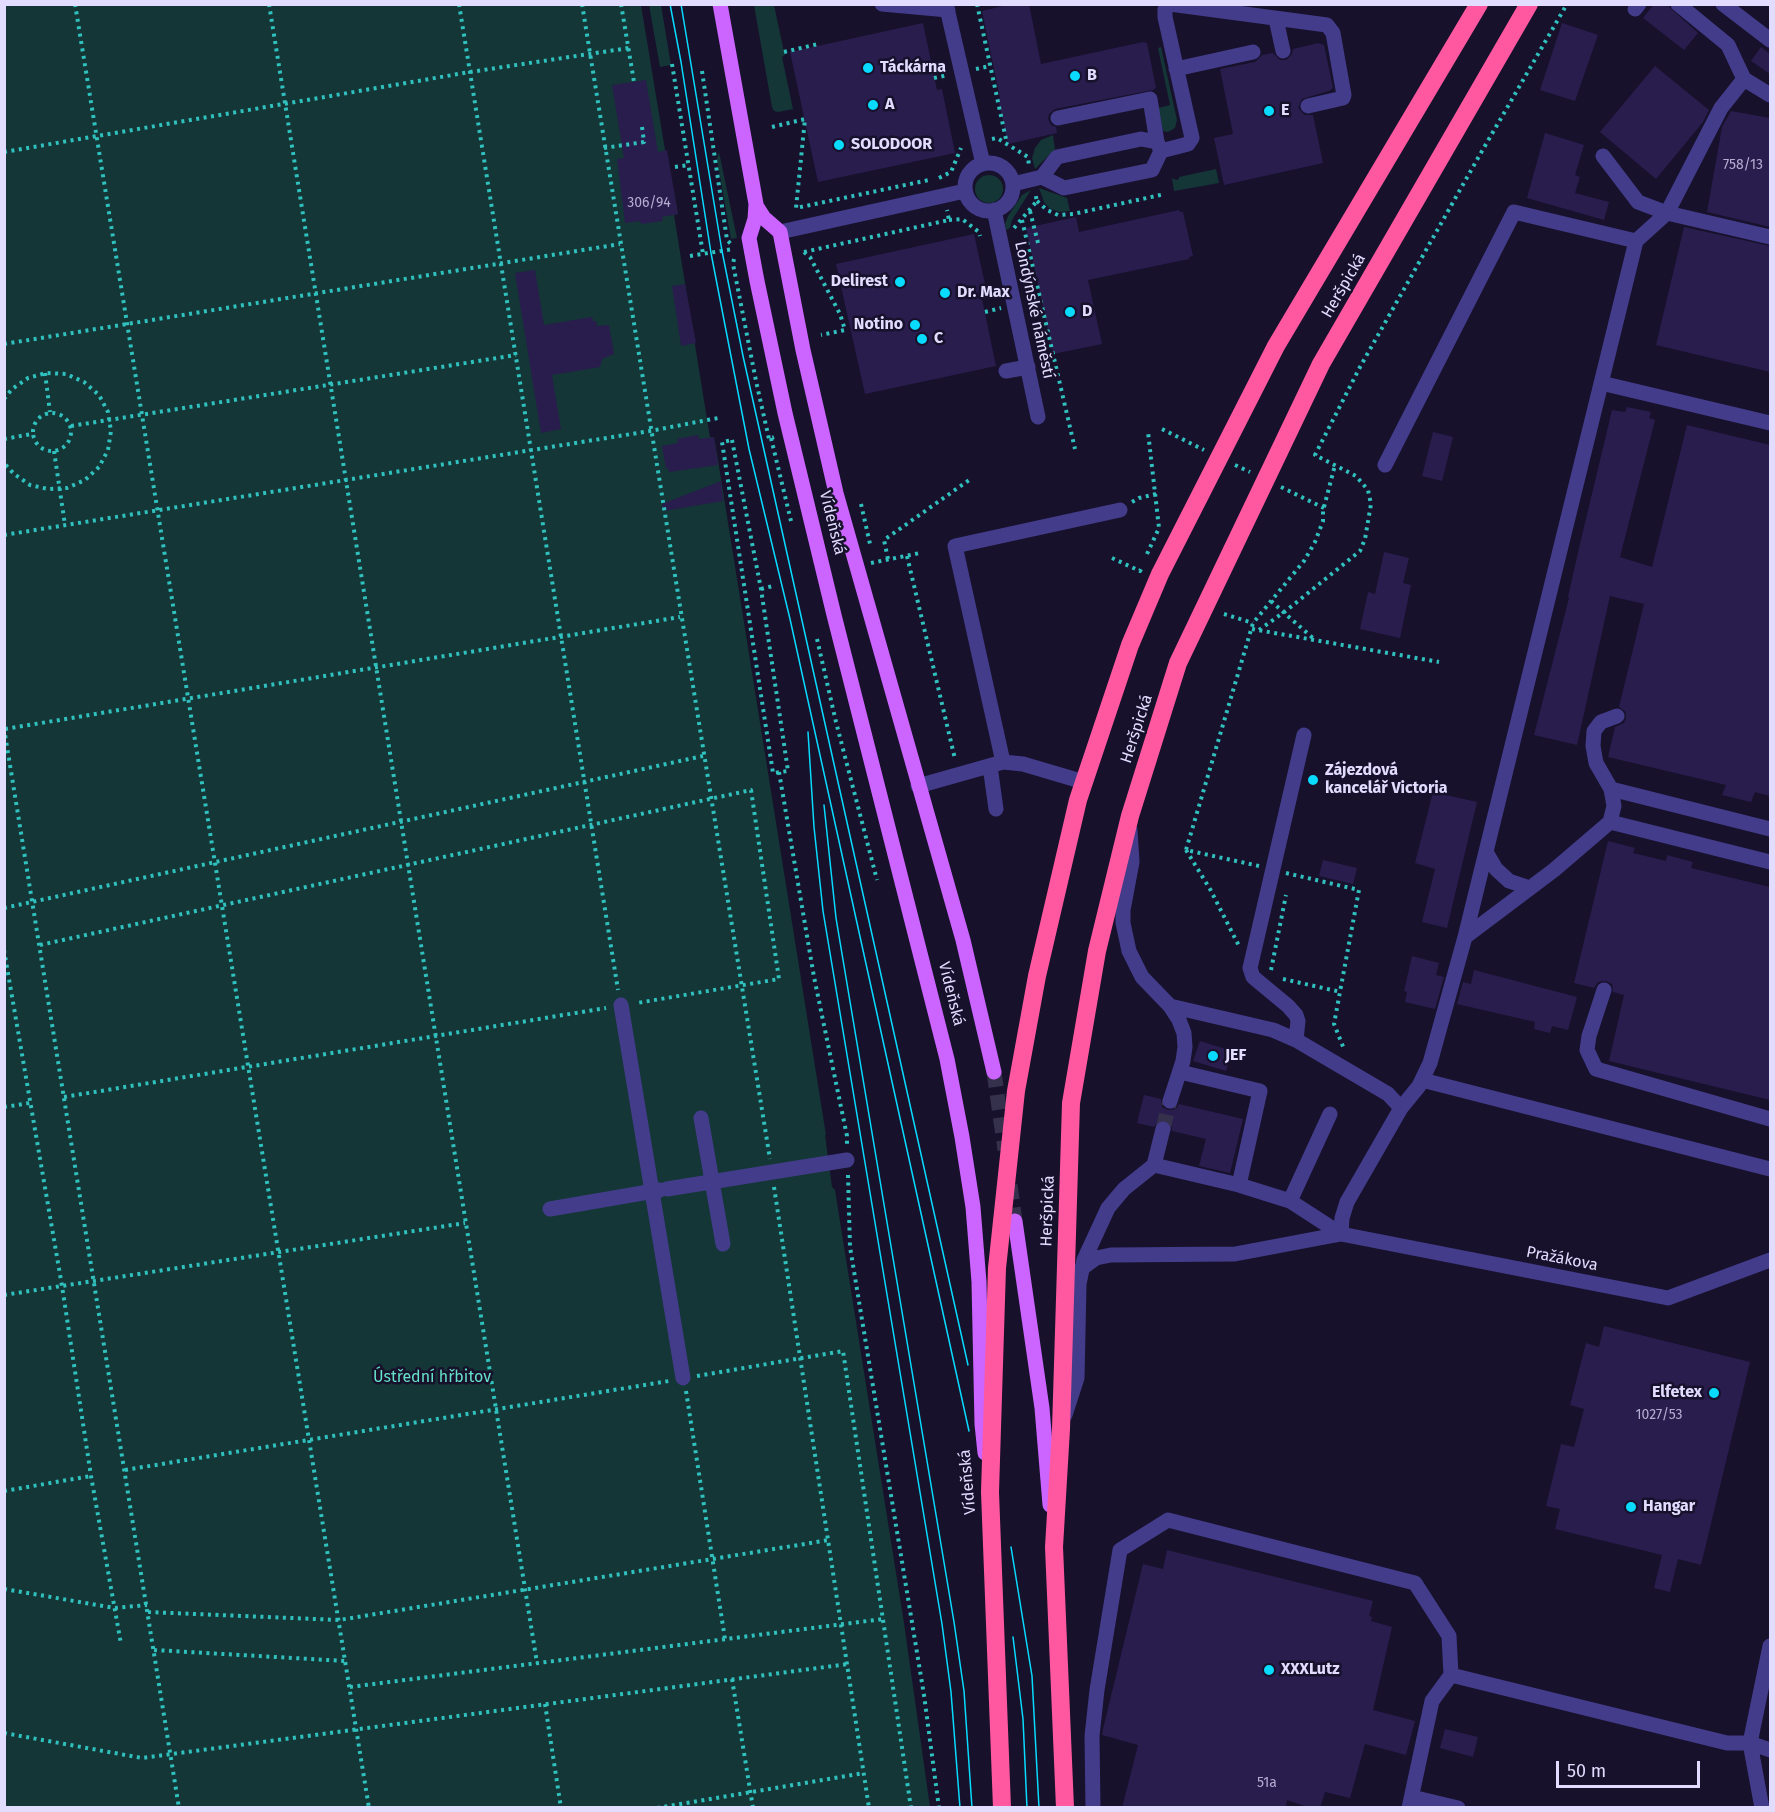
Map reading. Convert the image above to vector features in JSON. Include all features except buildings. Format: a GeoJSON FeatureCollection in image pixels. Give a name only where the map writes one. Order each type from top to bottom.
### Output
{"type":"FeatureCollection","features":[{"type":"Feature","properties":{"kind":"highway","name":"Heršpická"},"geometry":{"type":"LineString","coordinates":[[990,1492],[997,1268],[1017,1091],[1037,976],[1078,800],[1130,645],[1160,574],[1276,346],[1479,4]]}},
{"type":"Feature","properties":{"kind":"highway","name":"Heršpická"},"geometry":{"type":"LineString","coordinates":[[1054,1547],[1061,1429],[1071,1103],[1097,951],[1130,816],[1178,663],[1321,364],[1529,4]]}},
{"type":"Feature","properties":{"kind":"highway","name":"Vídeňská"},"geometry":{"type":"LineString","coordinates":[[990,1492],[1002,1808]]}},
{"type":"Feature","properties":{"kind":"highway"},"geometry":{"type":"LineString","coordinates":[[1054,1547],[1065,1808]]}},
{"type":"Feature","properties":{"kind":"main road","name":"Vídeňská"},"geometry":{"type":"LineString","coordinates":[[720,4],[757,207],[749,238],[786,413],[834,615],[947,1059],[973,1207],[979,1282],[982,1424],[990,1492]]}},
{"type":"Feature","properties":{"kind":"main road"},"geometry":{"type":"LineString","coordinates":[[757,207],[764,218],[780,232]]}},
{"type":"Feature","properties":{"kind":"main road","name":"Vídeňská"},"geometry":{"type":"LineString","coordinates":[[780,232],[803,350],[836,494],[899,707],[918,786],[963,940],[993,1072]]}},
{"type":"Feature","properties":{"kind":"main road"},"geometry":{"type":"LineString","coordinates":[[1015,1221],[1042,1408],[1054,1547]]}},
{"type":"Feature","properties":{"kind":"street"},"geometry":{"type":"LineString","coordinates":[[882,4],[944,8],[983,164]]}},
{"type":"Feature","properties":{"kind":"street"},"geometry":{"type":"LineString","coordinates":[[1012,184],[1042,177],[1057,158],[1141,139],[1159,147],[1188,144],[1192,138],[1165,17],[1165,9],[1170,4],[1327,26],[1333,33],[1344,95],[1343,98],[1308,106]]}},
{"type":"Feature","properties":{"kind":"street"},"geometry":{"type":"LineString","coordinates":[[1678,4],[1728,45],[1744,79],[1770,95]]}},
{"type":"Feature","properties":{"kind":"street"},"geometry":{"type":"LineString","coordinates":[[1723,4],[1770,40]]}},
{"type":"Feature","properties":{"kind":"street"},"geometry":{"type":"LineString","coordinates":[[1276,19],[1283,51]]}},
{"type":"Feature","properties":{"kind":"street"},"geometry":{"type":"LineString","coordinates":[[1176,69],[1253,52]]}},
{"type":"Feature","properties":{"kind":"street"},"geometry":{"type":"LineString","coordinates":[[1341,1234],[1342,1218],[1347,1202],[1401,1108],[1422,1080],[1430,1063],[1465,937],[1636,241],[1667,213],[1721,108],[1744,79]]}},
{"type":"Feature","properties":{"kind":"street"},"geometry":{"type":"LineString","coordinates":[[1042,177],[1064,188],[1152,170],[1159,147],[1150,99],[1058,118]]}},
{"type":"Feature","properties":{"kind":"street"},"geometry":{"type":"LineString","coordinates":[[1603,156],[1638,202],[1667,213],[1770,237]]}},
{"type":"Feature","properties":{"kind":"street"},"geometry":{"type":"LineString","coordinates":[[991,163],[1005,169],[1012,184],[1010,197],[1006,203],[994,210],[979,208],[968,198],[966,191],[967,177],[971,171],[983,164],[991,163]]}},
{"type":"Feature","properties":{"kind":"street"},"geometry":{"type":"LineString","coordinates":[[780,232],[966,191]]}},
{"type":"Feature","properties":{"kind":"street","name":"Londýnské náměstí"},"geometry":{"type":"LineString","coordinates":[[994,210],[1038,417]]}},
{"type":"Feature","properties":{"kind":"street"},"geometry":{"type":"LineString","coordinates":[[1385,465],[1514,212],[1636,241]]}},
{"type":"Feature","properties":{"kind":"street"},"geometry":{"type":"LineString","coordinates":[[1006,371],[1028,367]]}},
{"type":"Feature","properties":{"kind":"street"},"geometry":{"type":"LineString","coordinates":[[1601,382],[1770,423]]}},
{"type":"Feature","properties":{"kind":"street"},"geometry":{"type":"LineString","coordinates":[[996,809],[996,764],[956,546],[1120,510]]}},
{"type":"Feature","properties":{"kind":"street"},"geometry":{"type":"LineString","coordinates":[[1465,937],[1530,888],[1610,822],[1614,806],[1611,789],[1596,763],[1593,746],[1594,731],[1601,722],[1617,716]]}},
{"type":"Feature","properties":{"kind":"street"},"geometry":{"type":"LineString","coordinates":[[1296,1040],[1298,1022],[1296,1015],[1253,976],[1250,968],[1304,735]]}},
{"type":"Feature","properties":{"kind":"street"},"geometry":{"type":"LineString","coordinates":[[918,786],[996,764],[1031,766],[1084,782]]}},
{"type":"Feature","properties":{"kind":"street"},"geometry":{"type":"LineString","coordinates":[[1611,789],[1770,829]]}},
{"type":"Feature","properties":{"kind":"street"},"geometry":{"type":"LineString","coordinates":[[1130,816],[1132,862],[1123,910],[1129,951],[1142,977],[1170,1006],[1184,1033],[1185,1047],[1180,1072],[1170,1101]]}},
{"type":"Feature","properties":{"kind":"street"},"geometry":{"type":"LineString","coordinates":[[1610,822],[1770,862]]}},
{"type":"Feature","properties":{"kind":"street"},"geometry":{"type":"LineString","coordinates":[[1486,852],[1496,869],[1509,881],[1530,888]]}},
{"type":"Feature","properties":{"kind":"street"},"geometry":{"type":"LineString","coordinates":[[1604,990],[1587,1050],[1596,1069],[1770,1119]]}},
{"type":"Feature","properties":{"kind":"street"},"geometry":{"type":"LineString","coordinates":[[621,1005],[660,1190],[683,1378]]}},
{"type":"Feature","properties":{"kind":"street"},"geometry":{"type":"LineString","coordinates":[[1170,1006],[1274,1030],[1296,1040],[1388,1094],[1401,1108]]}},
{"type":"Feature","properties":{"kind":"street"},"geometry":{"type":"LineString","coordinates":[[1180,1072],[1260,1091],[1239,1185]]}},
{"type":"Feature","properties":{"kind":"street"},"geometry":{"type":"LineString","coordinates":[[1422,1080],[1770,1169]]}},
{"type":"Feature","properties":{"kind":"street"},"geometry":{"type":"LineString","coordinates":[[1290,1201],[1330,1114]]}},
{"type":"Feature","properties":{"kind":"street"},"geometry":{"type":"LineString","coordinates":[[701,1118],[723,1244]]}},
{"type":"Feature","properties":{"kind":"street"},"geometry":{"type":"LineString","coordinates":[[1061,1429],[1077,1378],[1081,1269],[1108,1208],[1124,1189],[1154,1165],[1163,1129]]}},
{"type":"Feature","properties":{"kind":"street"},"geometry":{"type":"LineString","coordinates":[[550,1209],[847,1160]]}},
{"type":"Feature","properties":{"kind":"street"},"geometry":{"type":"LineString","coordinates":[[1154,1165],[1239,1185],[1290,1201],[1341,1234]]}},
{"type":"Feature","properties":{"kind":"street"},"geometry":{"type":"LineString","coordinates":[[1081,1269],[1096,1258],[1111,1255],[1235,1254],[1341,1234]]}},
{"type":"Feature","properties":{"kind":"street","name":"Pražákova"},"geometry":{"type":"LineString","coordinates":[[1341,1234],[1668,1298],[1770,1260]]}},
{"type":"Feature","properties":{"kind":"street"},"geometry":{"type":"LineString","coordinates":[[1093,1808],[1092,1736],[1096,1690],[1120,1550],[1168,1520],[1414,1583],[1449,1636],[1451,1675],[1432,1701],[1411,1802],[1458,1808]]}},
{"type":"Feature","properties":{"kind":"street"},"geometry":{"type":"LineString","coordinates":[[1762,1808],[1750,1743],[1770,1646]]}},
{"type":"Feature","properties":{"kind":"street"},"geometry":{"type":"LineString","coordinates":[[1451,1675],[1727,1743],[1750,1743],[1770,1750]]}},
{"type":"Feature","properties":{"kind":"path"},"geometry":{"type":"LineString","coordinates":[[75,4],[369,1808]]}},
{"type":"Feature","properties":{"kind":"path"},"geometry":{"type":"LineString","coordinates":[[269,4],[537,1663]]}},
{"type":"Feature","properties":{"kind":"path"},"geometry":{"type":"LineString","coordinates":[[459,4],[621,1005]]}},
{"type":"Feature","properties":{"kind":"path"},"geometry":{"type":"LineString","coordinates":[[582,4],[772,1172],[869,1808]]}},
{"type":"Feature","properties":{"kind":"path"},"geometry":{"type":"LineString","coordinates":[[621,4],[634,82]]}},
{"type":"Feature","properties":{"kind":"path"},"geometry":{"type":"LineString","coordinates":[[977,4],[1007,145]]}},
{"type":"Feature","properties":{"kind":"path"},"geometry":{"type":"LineString","coordinates":[[1259,630],[1360,551],[1365,539],[1371,504],[1368,490],[1356,476],[1315,455],[1371,347],[1567,4]]}},
{"type":"Feature","properties":{"kind":"path"},"geometry":{"type":"LineString","coordinates":[[784,52],[818,44],[818,46]]}},
{"type":"Feature","properties":{"kind":"path"},"geometry":{"type":"LineString","coordinates":[[4,152],[470,72],[629,48]]}},
{"type":"Feature","properties":{"kind":"path"},"geometry":{"type":"LineString","coordinates":[[672,64],[703,254]]}},
{"type":"Feature","properties":{"kind":"path"},"geometry":{"type":"LineString","coordinates":[[772,126],[804,119],[796,208]]}},
{"type":"Feature","properties":{"kind":"path"},"geometry":{"type":"LineString","coordinates":[[604,148],[644,141],[642,127]]}},
{"type":"Feature","properties":{"kind":"path"},"geometry":{"type":"LineString","coordinates":[[675,167],[689,165]]}},
{"type":"Feature","properties":{"kind":"path"},"geometry":{"type":"LineString","coordinates":[[1037,201],[1047,210],[1058,215],[1073,214],[1165,194]]}},
{"type":"Feature","properties":{"kind":"path"},"geometry":{"type":"LineString","coordinates":[[945,203],[949,220]]}},
{"type":"Feature","properties":{"kind":"path"},"geometry":{"type":"LineString","coordinates":[[1029,211],[1038,243]]}},
{"type":"Feature","properties":{"kind":"path"},"geometry":{"type":"LineString","coordinates":[[821,335],[845,330],[840,314],[810,257],[804,252],[949,220],[962,219],[979,232],[981,240],[1000,236]]}},
{"type":"Feature","properties":{"kind":"path"},"geometry":{"type":"LineString","coordinates":[[1022,220],[1075,449]]}},
{"type":"Feature","properties":{"kind":"path"},"geometry":{"type":"LineString","coordinates":[[4,344],[620,244]]}},
{"type":"Feature","properties":{"kind":"path"},"geometry":{"type":"LineString","coordinates":[[690,256],[733,249]]}},
{"type":"Feature","properties":{"kind":"path"},"geometry":{"type":"LineString","coordinates":[[734,259],[743,322],[791,521]]}},
{"type":"Feature","properties":{"kind":"path"},"geometry":{"type":"LineString","coordinates":[[71,426],[516,355]]}},
{"type":"Feature","properties":{"kind":"path"},"geometry":{"type":"LineString","coordinates":[[4,399],[12,389],[28,378],[45,373],[66,374],[84,382],[99,395],[108,412],[111,431],[108,450],[99,467],[85,480],[67,488],[48,489],[30,485],[14,474],[4,463]]}},
{"type":"Feature","properties":{"kind":"path"},"geometry":{"type":"LineString","coordinates":[[45,373],[50,412]]}},
{"type":"Feature","properties":{"kind":"path"},"geometry":{"type":"LineString","coordinates":[[50,412],[64,416],[71,426],[72,433],[67,444],[54,451],[44,450],[32,434],[35,421],[50,412]]}},
{"type":"Feature","properties":{"kind":"path"},"geometry":{"type":"LineString","coordinates":[[4,535],[650,431],[718,418]]}},
{"type":"Feature","properties":{"kind":"path"},"geometry":{"type":"LineString","coordinates":[[1112,558],[1140,571],[1159,528],[1148,432]]}},
{"type":"Feature","properties":{"kind":"path"},"geometry":{"type":"LineString","coordinates":[[4,439],[32,434]]}},
{"type":"Feature","properties":{"kind":"path"},"geometry":{"type":"LineString","coordinates":[[732,440],[761,588],[788,771],[779,772],[773,773],[722,442],[732,440]]}},
{"type":"Feature","properties":{"kind":"path"},"geometry":{"type":"LineString","coordinates":[[54,451],[65,525]]}},
{"type":"Feature","properties":{"kind":"path"},"geometry":{"type":"LineString","coordinates":[[1240,948],[1210,889],[1186,850],[1252,626],[1304,561],[1316,542],[1335,465]]}},
{"type":"Feature","properties":{"kind":"path"},"geometry":{"type":"LineString","coordinates":[[888,560],[884,540],[972,478]]}},
{"type":"Feature","properties":{"kind":"path"},"geometry":{"type":"LineString","coordinates":[[1120,510],[1139,498],[1156,494]]}},
{"type":"Feature","properties":{"kind":"path"},"geometry":{"type":"LineString","coordinates":[[1310,501],[1324,507]]}},
{"type":"Feature","properties":{"kind":"path"},"geometry":{"type":"LineString","coordinates":[[861,504],[870,543]]}},
{"type":"Feature","properties":{"kind":"path"},"geometry":{"type":"LineString","coordinates":[[870,564],[920,554]]}},
{"type":"Feature","properties":{"kind":"path"},"geometry":{"type":"LineString","coordinates":[[907,556],[959,774]]}},
{"type":"Feature","properties":{"kind":"path"},"geometry":{"type":"LineString","coordinates":[[761,588],[773,586]]}},
{"type":"Feature","properties":{"kind":"path"},"geometry":{"type":"LineString","coordinates":[[1271,601],[1316,640]]}},
{"type":"Feature","properties":{"kind":"path"},"geometry":{"type":"LineString","coordinates":[[1224,614],[1259,630],[1439,662]]}},
{"type":"Feature","properties":{"kind":"path"},"geometry":{"type":"LineString","coordinates":[[179,1808],[5,729],[680,616]]}},
{"type":"Feature","properties":{"kind":"path"},"geometry":{"type":"LineString","coordinates":[[818,639],[836,722],[877,880]]}},
{"type":"Feature","properties":{"kind":"path"},"geometry":{"type":"LineString","coordinates":[[4,908],[703,756]]}},
{"type":"Feature","properties":{"kind":"path"},"geometry":{"type":"LineString","coordinates":[[779,772],[814,977],[847,1136],[850,1247],[924,1695],[939,1808]]}},
{"type":"Feature","properties":{"kind":"path"},"geometry":{"type":"LineString","coordinates":[[40,945],[751,790],[779,979],[64,1097]]}},
{"type":"Feature","properties":{"kind":"path"},"geometry":{"type":"LineString","coordinates":[[1186,850],[1291,872],[1359,890],[1334,1024],[1347,1053]]}},
{"type":"Feature","properties":{"kind":"path"},"geometry":{"type":"LineString","coordinates":[[1288,886],[1271,973],[1275,976],[1341,992]]}},
{"type":"Feature","properties":{"kind":"path"},"geometry":{"type":"LineString","coordinates":[[4,950],[121,1644]]}},
{"type":"Feature","properties":{"kind":"path"},"geometry":{"type":"LineString","coordinates":[[4,1107],[30,1103]]}},
{"type":"Feature","properties":{"kind":"path"},"geometry":{"type":"LineString","coordinates":[[4,1296],[465,1223]]}},
{"type":"Feature","properties":{"kind":"path"},"geometry":{"type":"LineString","coordinates":[[125,1470],[843,1352],[911,1808]]}},
{"type":"Feature","properties":{"kind":"path"},"geometry":{"type":"LineString","coordinates":[[683,1378],[726,1639]]}},
{"type":"Feature","properties":{"kind":"path"},"geometry":{"type":"LineString","coordinates":[[4,1491],[91,1476]]}},
{"type":"Feature","properties":{"kind":"path"},"geometry":{"type":"LineString","coordinates":[[148,1612],[339,1620],[829,1540]]}},
{"type":"Feature","properties":{"kind":"path"},"geometry":{"type":"LineString","coordinates":[[4,1589],[115,1608],[147,1605]]}},
{"type":"Feature","properties":{"kind":"path"},"geometry":{"type":"LineString","coordinates":[[350,1687],[883,1619]]}},
{"type":"Feature","properties":{"kind":"path"},"geometry":{"type":"LineString","coordinates":[[154,1650],[345,1661]]}},
{"type":"Feature","properties":{"kind":"path"},"geometry":{"type":"LineString","coordinates":[[4,1733],[142,1758],[848,1664]]}},
{"type":"Feature","properties":{"kind":"path"},"geometry":{"type":"LineString","coordinates":[[732,1679],[753,1808]]}},
{"type":"Feature","properties":{"kind":"path"},"geometry":{"type":"LineString","coordinates":[[545,1704],[561,1808]]}},
{"type":"Feature","properties":{"kind":"path"},"geometry":{"type":"LineString","coordinates":[[657,1808],[864,1773]]}},
{"type":"Feature","properties":{"kind":"green space","name":"Ústřední hřbitov"},"geometry":{"type":"Polygon","coordinates":[[[5,5],[641,5],[678,214],[674,215],[710,437],[714,437],[718,460],[826,1135],[832,1187],[835,1190],[904,1623],[930,1807],[5,1808],[5,5]]]}},
{"type":"Feature","properties":{"kind":"green space"},"geometry":{"type":"Polygon","coordinates":[[[649,5],[661,5],[671,65],[660,67],[649,5]]]}},
{"type":"Feature","properties":{"kind":"green space"},"geometry":{"type":"Polygon","coordinates":[[[754,5],[774,5],[785,55],[782,57],[793,109],[778,112],[772,107],[754,5]]]}},
{"type":"Feature","properties":{"kind":"green space"},"geometry":{"type":"Polygon","coordinates":[[[1161,47],[1177,120],[1175,128],[1168,132],[1163,131],[1158,108],[1170,105],[1158,48],[1161,47]]]}},
{"type":"Feature","properties":{"kind":"green space"},"geometry":{"type":"Polygon","coordinates":[[[1053,135],[1055,149],[1035,169],[1032,158],[1035,148],[1041,140],[1053,135]]]}},
{"type":"Feature","properties":{"kind":"green space"},"geometry":{"type":"Polygon","coordinates":[[[719,152],[737,238],[731,239],[717,159],[719,152]]]}},
{"type":"Feature","properties":{"kind":"green space"},"geometry":{"type":"Polygon","coordinates":[[[1216,169],[1219,183],[1174,191],[1172,178],[1176,180],[1179,177],[1216,169]]]}},
{"type":"Feature","properties":{"kind":"green space"},"geometry":{"type":"Polygon","coordinates":[[[989,175],[999,179],[1003,189],[999,199],[989,203],[979,199],[975,189],[979,179],[989,175]]]}},
{"type":"Feature","properties":{"kind":"green space"},"geometry":{"type":"Polygon","coordinates":[[[1039,188],[1067,198],[1070,211],[1059,212],[1049,208],[1039,188]]]}},
{"type":"Feature","properties":{"kind":"green space"},"geometry":{"type":"Polygon","coordinates":[[[1031,190],[1012,220],[1010,228],[1006,230],[1005,224],[1008,216],[1022,195],[1031,190]]]}},
{"type":"Feature","properties":{"kind":"tunnel"},"geometry":{"type":"LineString","coordinates":[[994,1072],[1005,1150]]}},
{"type":"Feature","properties":{"kind":"tunnel"},"geometry":{"type":"LineString","coordinates":[[1163,1129],[1170,1101]]}},
{"type":"Feature","properties":{"kind":"tunnel"},"geometry":{"type":"LineString","coordinates":[[1010,1185],[1015,1221]]}},
{"type":"Feature","properties":{"kind":"tram line"},"geometry":{"type":"LineString","coordinates":[[670,4],[711,253],[749,449],[790,619],[969,1431]]}},
{"type":"Feature","properties":{"kind":"tram line"},"geometry":{"type":"LineString","coordinates":[[681,4],[722,251],[743,356],[968,1365]]}},
{"type":"Feature","properties":{"kind":"tram line"},"geometry":{"type":"LineString","coordinates":[[808,732],[814,827],[823,911],[942,1624],[951,1692],[960,1808]]}},
{"type":"Feature","properties":{"kind":"tram line"},"geometry":{"type":"LineString","coordinates":[[824,805],[836,918],[954,1622],[964,1691],[972,1808]]}},
{"type":"Feature","properties":{"kind":"tram line"},"geometry":{"type":"LineString","coordinates":[[1011,1547],[1032,1676],[1039,1808]]}},
{"type":"Feature","properties":{"kind":"tram line"},"geometry":{"type":"LineString","coordinates":[[1013,1637],[1023,1719],[1027,1808]]}},
{"type":"Feature","properties":{"kind":"place","name":"Táckárna"},"geometry":{"type":"Point","coordinates":[868,68]}},
{"type":"Feature","properties":{"kind":"place","name":"B"},"geometry":{"type":"Point","coordinates":[1075,76]}},
{"type":"Feature","properties":{"kind":"place","name":"A"},"geometry":{"type":"Point","coordinates":[873,105]}},
{"type":"Feature","properties":{"kind":"place","name":"E"},"geometry":{"type":"Point","coordinates":[1269,111]}},
{"type":"Feature","properties":{"kind":"place","name":"SOLODOOR"},"geometry":{"type":"Point","coordinates":[839,145]}},
{"type":"Feature","properties":{"kind":"place","name":"Delirest"},"geometry":{"type":"Point","coordinates":[900,282]}},
{"type":"Feature","properties":{"kind":"place","name":"Dr. Max"},"geometry":{"type":"Point","coordinates":[945,293]}},
{"type":"Feature","properties":{"kind":"place","name":"D"},"geometry":{"type":"Point","coordinates":[1070,312]}},
{"type":"Feature","properties":{"kind":"place","name":"Notino"},"geometry":{"type":"Point","coordinates":[915,325]}},
{"type":"Feature","properties":{"kind":"place","name":"C"},"geometry":{"type":"Point","coordinates":[922,339]}},
{"type":"Feature","properties":{"kind":"place","name":"Zájezdová kancelář Victoria"},"geometry":{"type":"Point","coordinates":[1313,780]}},
{"type":"Feature","properties":{"kind":"place","name":"JEF"},"geometry":{"type":"Point","coordinates":[1213,1056]}},
{"type":"Feature","properties":{"kind":"place","name":"Elfetex"},"geometry":{"type":"Point","coordinates":[1714,1393]}},
{"type":"Feature","properties":{"kind":"place","name":"Hangar"},"geometry":{"type":"Point","coordinates":[1631,1507]}},
{"type":"Feature","properties":{"kind":"place","name":"XXXLutz"},"geometry":{"type":"Point","coordinates":[1269,1670]}}]}
